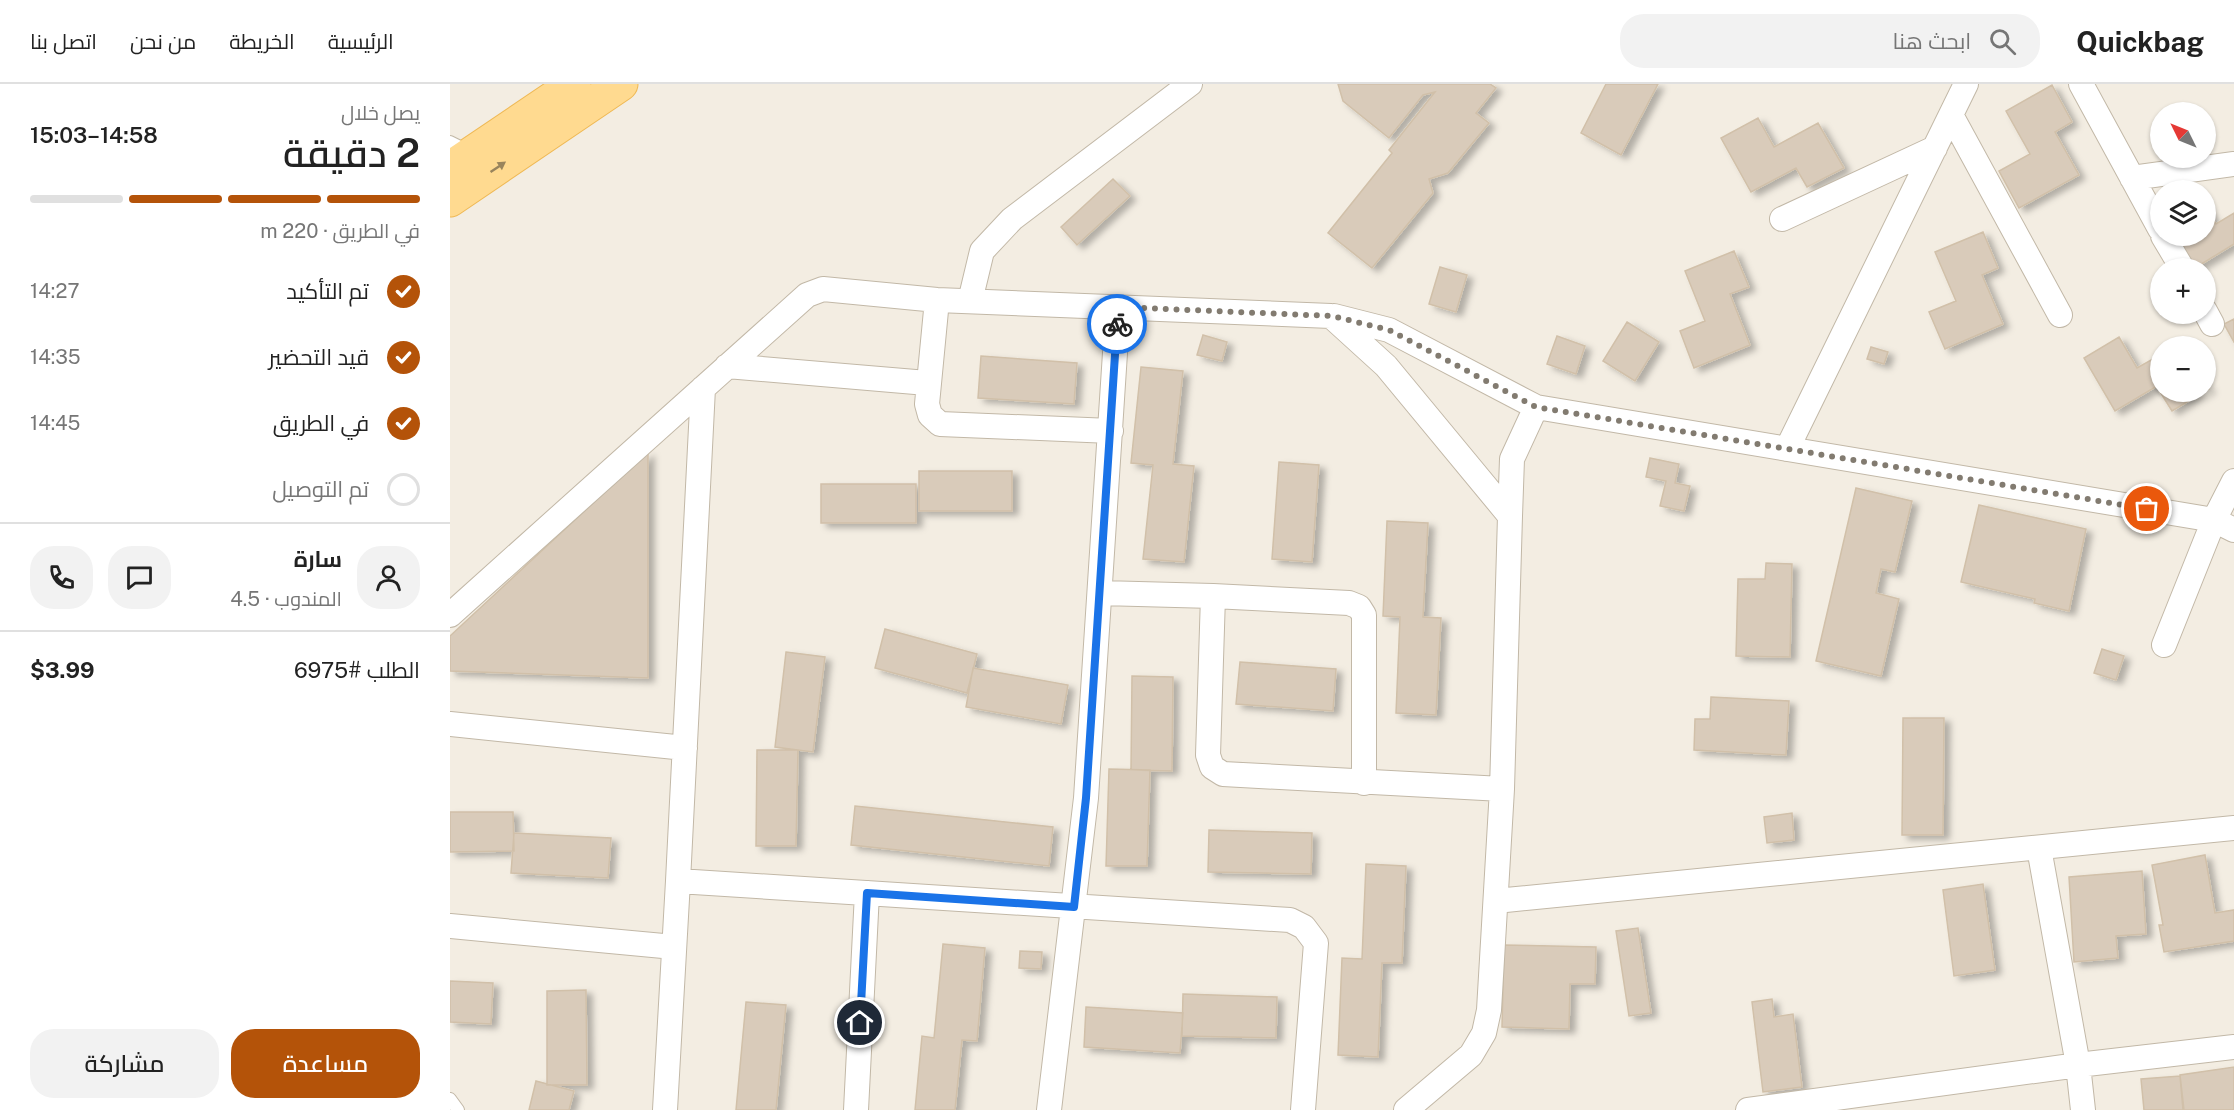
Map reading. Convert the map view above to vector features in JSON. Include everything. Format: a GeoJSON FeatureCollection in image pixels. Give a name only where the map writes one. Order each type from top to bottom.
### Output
{"type":"FeatureCollection","features":[{"type":"Feature","properties":{"kind":"main road"},"geometry":{"type":"LineString","coordinates":[[457,154],[574,84]]}},
{"type":"Feature","properties":{"kind":"main road"},"geometry":{"type":"LineString","coordinates":[[450,200],[615,86]]}},
{"type":"Feature","properties":{"kind":"street"},"geometry":{"type":"LineString","coordinates":[[970,302],[982,251],[1012,219],[1190,84]]}},
{"type":"Feature","properties":{"kind":"street"},"geometry":{"type":"LineString","coordinates":[[1787,449],[1966,84]]}},
{"type":"Feature","properties":{"kind":"street"},"geometry":{"type":"LineString","coordinates":[[2081,84],[2150,211]]}},
{"type":"Feature","properties":{"kind":"street"},"geometry":{"type":"LineString","coordinates":[[1951,115],[2060,315]]}},
{"type":"Feature","properties":{"kind":"street"},"geometry":{"type":"LineString","coordinates":[[1782,219],[1935,148]]}},
{"type":"Feature","properties":{"kind":"street"},"geometry":{"type":"LineString","coordinates":[[2132,178],[2234,164]]}},
{"type":"Feature","properties":{"kind":"street"},"geometry":{"type":"LineString","coordinates":[[450,615],[807,295],[823,289],[970,302],[1332,316],[1389,330],[1536,407],[2224,525]]}},
{"type":"Feature","properties":{"kind":"street"},"geometry":{"type":"LineString","coordinates":[[937,300],[927,383],[927,404],[930,415],[940,424],[1111,431]]}},
{"type":"Feature","properties":{"kind":"street"},"geometry":{"type":"LineString","coordinates":[[1049,1110],[1086,798],[1118,307]]}},
{"type":"Feature","properties":{"kind":"street"},"geometry":{"type":"LineString","coordinates":[[1332,316],[1386,366],[1510,516]]}},
{"type":"Feature","properties":{"kind":"street"},"geometry":{"type":"LineString","coordinates":[[727,366],[927,383]]}},
{"type":"Feature","properties":{"kind":"street"},"geometry":{"type":"LineString","coordinates":[[665,1110],[703,388]]}},
{"type":"Feature","properties":{"kind":"street"},"geometry":{"type":"LineString","coordinates":[[1406,1110],[1471,1055],[1484,1033],[1489,1010],[1502,789],[1512,459],[1536,407]]}},
{"type":"Feature","properties":{"kind":"street"},"geometry":{"type":"LineString","coordinates":[[2164,645],[2224,525],[2234,481]]}},
{"type":"Feature","properties":{"kind":"street"},"geometry":{"type":"LineString","coordinates":[[1101,593],[1349,603],[1359,607],[1364,615],[1364,783]]}},
{"type":"Feature","properties":{"kind":"street"},"geometry":{"type":"LineString","coordinates":[[1213,596],[1208,755],[1212,767],[1223,774],[1502,789]]}},
{"type":"Feature","properties":{"kind":"street"},"geometry":{"type":"LineString","coordinates":[[450,724],[685,748]]}},
{"type":"Feature","properties":{"kind":"street"},"geometry":{"type":"LineString","coordinates":[[1496,901],[2234,828]]}},
{"type":"Feature","properties":{"kind":"street"},"geometry":{"type":"LineString","coordinates":[[2039,848],[2078,1065],[2082,1110]]}},
{"type":"Feature","properties":{"kind":"street"},"geometry":{"type":"LineString","coordinates":[[678,881],[1290,920],[1304,927],[1316,943],[1303,1110]]}},
{"type":"Feature","properties":{"kind":"street"},"geometry":{"type":"LineString","coordinates":[[856,1110],[867,893]]}},
{"type":"Feature","properties":{"kind":"street"},"geometry":{"type":"LineString","coordinates":[[450,926],[674,947]]}},
{"type":"Feature","properties":{"kind":"street"},"geometry":{"type":"LineString","coordinates":[[1748,1110],[2078,1065],[2234,1047]]}},
{"type":"Feature","properties":{"kind":"lane"},"geometry":{"type":"LineString","coordinates":[[450,1099],[458,1110]]}},
{"type":"Feature","properties":{"kind":"building"},"geometry":{"type":"Polygon","coordinates":[[[1338,84],[1490,84],[1496,88],[1476,113],[1489,123],[1448,173],[1429,179],[1433,193],[1372,268],[1328,233],[1392,153],[1389,150],[1435,92],[1423,95],[1389,138],[1343,101],[1338,84]]]}},
{"type":"Feature","properties":{"kind":"building"},"geometry":{"type":"Polygon","coordinates":[[[1606,84],[1658,84],[1621,155],[1581,133],[1606,84]]]}},
{"type":"Feature","properties":{"kind":"building"},"geometry":{"type":"Polygon","coordinates":[[[2052,85],[2072,122],[2055,132],[2079,175],[2019,208],[1999,171],[2030,154],[2006,111],[2052,85]]]}},
{"type":"Feature","properties":{"kind":"building"},"geometry":{"type":"Polygon","coordinates":[[[1758,118],[1774,147],[1818,123],[1844,168],[1807,187],[1796,168],[1751,192],[1721,138],[1758,118]]]}},
{"type":"Feature","properties":{"kind":"building"},"geometry":{"type":"Polygon","coordinates":[[[1113,179],[1130,196],[1077,245],[1061,227],[1113,179]]]}},
{"type":"Feature","properties":{"kind":"building"},"geometry":{"type":"Polygon","coordinates":[[[2234,213],[2234,244],[2211,258],[2188,258],[2181,246],[2216,246],[2216,224],[2234,213]]]}},
{"type":"Feature","properties":{"kind":"building"},"geometry":{"type":"Polygon","coordinates":[[[1983,232],[1998,268],[1982,275],[2003,324],[1945,349],[1929,312],[1956,301],[1935,252],[1983,232]]]}},
{"type":"Feature","properties":{"kind":"building"},"geometry":{"type":"Polygon","coordinates":[[[1734,251],[1749,287],[1730,294],[1750,345],[1694,368],[1680,331],[1705,321],[1685,271],[1734,251]]]}},
{"type":"Feature","properties":{"kind":"building"},"geometry":{"type":"Polygon","coordinates":[[[1440,267],[1467,275],[1456,312],[1429,304],[1440,267]]]}},
{"type":"Feature","properties":{"kind":"building"},"geometry":{"type":"Polygon","coordinates":[[[2234,319],[2234,342],[2224,324],[2234,319]]]}},
{"type":"Feature","properties":{"kind":"building"},"geometry":{"type":"Polygon","coordinates":[[[1627,322],[1659,342],[1635,381],[1603,361],[1627,322]]]}},
{"type":"Feature","properties":{"kind":"building"},"geometry":{"type":"Polygon","coordinates":[[[1203,335],[1227,342],[1222,361],[1197,355],[1203,335]]]}},
{"type":"Feature","properties":{"kind":"building"},"geometry":{"type":"Polygon","coordinates":[[[1557,336],[1585,346],[1576,374],[1547,364],[1557,336]]]}},
{"type":"Feature","properties":{"kind":"building"},"geometry":{"type":"Polygon","coordinates":[[[2119,337],[2137,368],[2150,361],[2150,390],[2115,411],[2084,358],[2119,337]]]}},
{"type":"Feature","properties":{"kind":"building"},"geometry":{"type":"Polygon","coordinates":[[[1871,347],[1888,352],[1884,364],[1867,359],[1871,347]]]}},
{"type":"Feature","properties":{"kind":"building"},"geometry":{"type":"Polygon","coordinates":[[[981,356],[1077,363],[1074,404],[978,398],[981,356]]]}},
{"type":"Feature","properties":{"kind":"building"},"geometry":{"type":"Polygon","coordinates":[[[1141,367],[1183,371],[1173,464],[1194,466],[1184,562],[1143,559],[1153,465],[1131,463],[1141,367]]]}},
{"type":"Feature","properties":{"kind":"building"},"geometry":{"type":"Polygon","coordinates":[[[2166,402],[2187,402],[2172,411],[2166,402]]]}},
{"type":"Feature","properties":{"kind":"building"},"geometry":{"type":"Polygon","coordinates":[[[648,452],[648,678],[450,671],[450,636],[648,452]]]}},
{"type":"Feature","properties":{"kind":"building"},"geometry":{"type":"Polygon","coordinates":[[[1650,458],[1679,464],[1675,483],[1690,486],[1684,511],[1660,506],[1666,481],[1646,477],[1650,458]]]}},
{"type":"Feature","properties":{"kind":"building"},"geometry":{"type":"Polygon","coordinates":[[[1279,462],[1319,465],[1312,562],[1272,559],[1279,462]]]}},
{"type":"Feature","properties":{"kind":"building"},"geometry":{"type":"Polygon","coordinates":[[[919,471],[1012,471],[1012,511],[919,511],[919,471]]]}},
{"type":"Feature","properties":{"kind":"building"},"geometry":{"type":"Polygon","coordinates":[[[821,484],[916,484],[916,523],[821,523],[821,484]]]}},
{"type":"Feature","properties":{"kind":"building"},"geometry":{"type":"Polygon","coordinates":[[[1856,488],[1912,501],[1895,572],[1881,569],[1876,593],[1899,599],[1881,676],[1816,661],[1856,488]]]}},
{"type":"Feature","properties":{"kind":"building"},"geometry":{"type":"Polygon","coordinates":[[[1979,505],[2086,529],[2069,611],[2034,603],[2035,599],[1961,582],[1979,505]]]}},
{"type":"Feature","properties":{"kind":"building"},"geometry":{"type":"Polygon","coordinates":[[[1387,521],[1428,523],[1423,617],[1441,618],[1436,715],[1396,713],[1400,617],[1383,616],[1387,521]]]}},
{"type":"Feature","properties":{"kind":"building"},"geometry":{"type":"Polygon","coordinates":[[[1766,563],[1792,564],[1790,657],[1736,656],[1738,579],[1765,579],[1766,563]]]}},
{"type":"Feature","properties":{"kind":"building"},"geometry":{"type":"Polygon","coordinates":[[[885,629],[977,654],[967,693],[875,668],[885,629]]]}},
{"type":"Feature","properties":{"kind":"building"},"geometry":{"type":"Polygon","coordinates":[[[2102,649],[2124,656],[2116,680],[2094,673],[2102,649]]]}},
{"type":"Feature","properties":{"kind":"building"},"geometry":{"type":"Polygon","coordinates":[[[786,652],[825,657],[813,752],[775,747],[786,652]]]}},
{"type":"Feature","properties":{"kind":"building"},"geometry":{"type":"Polygon","coordinates":[[[1240,662],[1336,669],[1333,711],[1236,704],[1240,662]]]}},
{"type":"Feature","properties":{"kind":"building"},"geometry":{"type":"Polygon","coordinates":[[[973,668],[1068,685],[1061,724],[966,707],[973,668]]]}},
{"type":"Feature","properties":{"kind":"building"},"geometry":{"type":"Polygon","coordinates":[[[1132,676],[1173,677],[1172,771],[1131,770],[1132,676]]]}},
{"type":"Feature","properties":{"kind":"building"},"geometry":{"type":"Polygon","coordinates":[[[1711,697],[1789,701],[1786,755],[1694,750],[1695,719],[1710,719],[1711,697]]]}},
{"type":"Feature","properties":{"kind":"building"},"geometry":{"type":"Polygon","coordinates":[[[1903,718],[1944,718],[1943,835],[1902,835],[1903,718]]]}},
{"type":"Feature","properties":{"kind":"building"},"geometry":{"type":"Polygon","coordinates":[[[757,750],[798,750],[796,846],[756,846],[757,750]]]}},
{"type":"Feature","properties":{"kind":"building"},"geometry":{"type":"Polygon","coordinates":[[[1109,769],[1150,770],[1147,866],[1106,866],[1109,769]]]}},
{"type":"Feature","properties":{"kind":"building"},"geometry":{"type":"Polygon","coordinates":[[[855,806],[1053,827],[1049,866],[851,845],[855,806]]]}},
{"type":"Feature","properties":{"kind":"building"},"geometry":{"type":"Polygon","coordinates":[[[450,812],[513,812],[514,851],[450,852],[450,812]]]}},
{"type":"Feature","properties":{"kind":"building"},"geometry":{"type":"Polygon","coordinates":[[[1792,813],[1794,840],[1767,843],[1764,817],[1792,813]]]}},
{"type":"Feature","properties":{"kind":"building"},"geometry":{"type":"Polygon","coordinates":[[[1209,830],[1312,833],[1311,874],[1208,872],[1209,830]]]}},
{"type":"Feature","properties":{"kind":"building"},"geometry":{"type":"Polygon","coordinates":[[[514,833],[611,838],[608,878],[511,873],[514,833]]]}},
{"type":"Feature","properties":{"kind":"building"},"geometry":{"type":"Polygon","coordinates":[[[2205,855],[2215,913],[2234,910],[2234,941],[2164,952],[2159,925],[2163,925],[2152,865],[2205,855]]]}},
{"type":"Feature","properties":{"kind":"building"},"geometry":{"type":"Polygon","coordinates":[[[1366,864],[1406,866],[1402,963],[1382,963],[1378,1057],[1338,1055],[1342,958],[1362,959],[1366,864]]]}},
{"type":"Feature","properties":{"kind":"building"},"geometry":{"type":"Polygon","coordinates":[[[2142,871],[2146,934],[2116,936],[2118,958],[2074,962],[2069,877],[2142,871]]]}},
{"type":"Feature","properties":{"kind":"building"},"geometry":{"type":"Polygon","coordinates":[[[1983,884],[1995,970],[1954,976],[1943,890],[1983,884]]]}},
{"type":"Feature","properties":{"kind":"building"},"geometry":{"type":"Polygon","coordinates":[[[1638,928],[1651,1013],[1629,1016],[1616,931],[1638,928]]]}},
{"type":"Feature","properties":{"kind":"building"},"geometry":{"type":"Polygon","coordinates":[[[943,944],[985,948],[977,1041],[962,1040],[955,1110],[915,1110],[922,1036],[934,1038],[943,944]]]}},
{"type":"Feature","properties":{"kind":"building"},"geometry":{"type":"Polygon","coordinates":[[[1504,945],[1596,947],[1595,984],[1570,984],[1569,1029],[1502,1027],[1504,945]]]}},
{"type":"Feature","properties":{"kind":"building"},"geometry":{"type":"Polygon","coordinates":[[[1020,951],[1042,952],[1041,969],[1019,968],[1020,951]]]}},
{"type":"Feature","properties":{"kind":"building"},"geometry":{"type":"Polygon","coordinates":[[[450,981],[493,983],[491,1024],[450,1022],[450,981]]]}},
{"type":"Feature","properties":{"kind":"building"},"geometry":{"type":"Polygon","coordinates":[[[586,990],[587,1085],[547,1085],[547,991],[586,990]]]}},
{"type":"Feature","properties":{"kind":"building"},"geometry":{"type":"Polygon","coordinates":[[[1183,994],[1277,997],[1276,1038],[1182,1036],[1183,994]]]}},
{"type":"Feature","properties":{"kind":"building"},"geometry":{"type":"Polygon","coordinates":[[[1772,999],[1774,1017],[1793,1014],[1802,1087],[1763,1092],[1752,1002],[1772,999]]]}},
{"type":"Feature","properties":{"kind":"building"},"geometry":{"type":"Polygon","coordinates":[[[746,1002],[786,1005],[776,1110],[736,1110],[746,1002]]]}},
{"type":"Feature","properties":{"kind":"building"},"geometry":{"type":"Polygon","coordinates":[[[1086,1007],[1183,1013],[1180,1053],[1084,1047],[1086,1007]]]}},
{"type":"Feature","properties":{"kind":"building"},"geometry":{"type":"Polygon","coordinates":[[[2234,1067],[2234,1110],[2184,1110],[2180,1075],[2234,1067]]]}},
{"type":"Feature","properties":{"kind":"building"},"geometry":{"type":"Polygon","coordinates":[[[2180,1076],[2183,1110],[2144,1110],[2141,1079],[2180,1076]]]}},
{"type":"Feature","properties":{"kind":"building"},"geometry":{"type":"Polygon","coordinates":[[[536,1081],[574,1091],[569,1110],[529,1110],[536,1081]]]}},
{"type":"Feature","properties":{"kind":"way so far"},"geometry":{"type":"LineString","coordinates":[[1117,324],[1118,307],[1332,316],[1389,330],[1536,407],[2147,509]]}},
{"type":"Feature","properties":{"kind":"route"},"geometry":{"type":"LineString","coordinates":[[860,1023],[867,893],[1074,907],[1086,798],[1117,324]]}}]}
